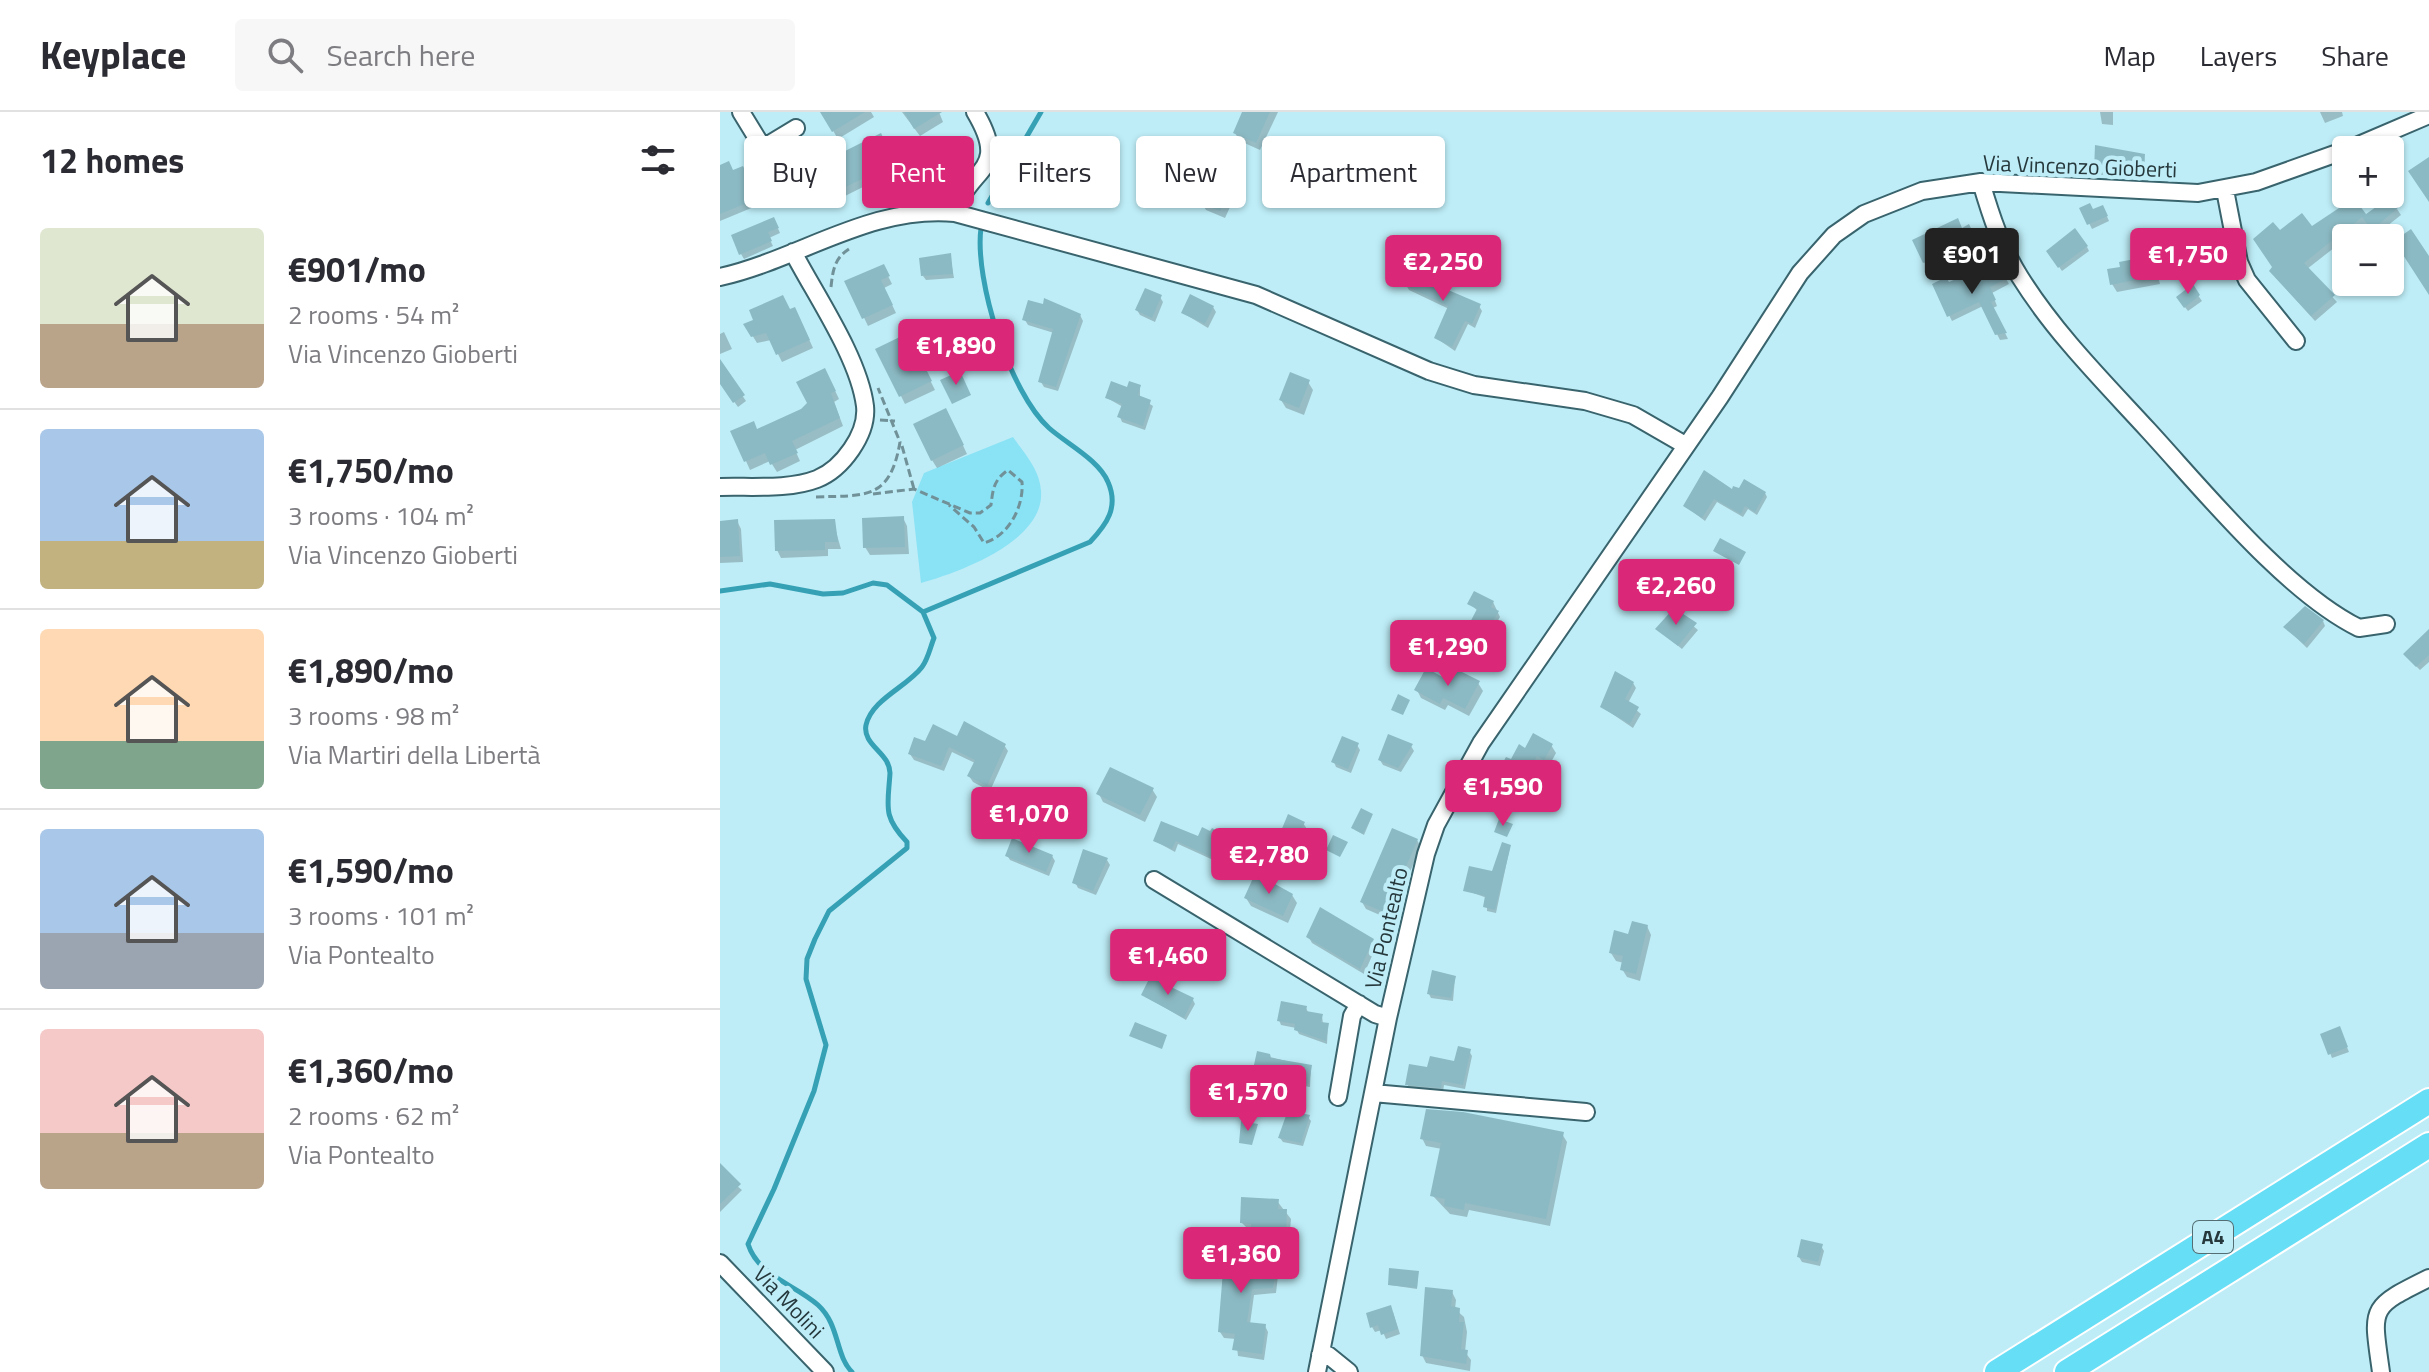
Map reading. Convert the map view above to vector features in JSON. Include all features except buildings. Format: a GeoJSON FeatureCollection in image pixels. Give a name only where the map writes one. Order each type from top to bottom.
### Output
{"type":"FeatureCollection","features":[{"type":"Feature","properties":{"kind":"highway","name":"A4"},"geometry":{"type":"LineString","coordinates":[[1997,1372],[2429,1101]]}},
{"type":"Feature","properties":{"kind":"highway","name":"A4"},"geometry":{"type":"LineString","coordinates":[[2067,1372],[2429,1145]]}},
{"type":"Feature","properties":{"kind":"street"},"geometry":{"type":"LineString","coordinates":[[741,112],[763,148],[796,128]]}},
{"type":"Feature","properties":{"kind":"street"},"geometry":{"type":"LineString","coordinates":[[955,213],[990,156],[990,141],[975,112]]}},
{"type":"Feature","properties":{"kind":"street","name":"Via Vincenzo Gioberti"},"geometry":{"type":"LineString","coordinates":[[2379,136],[2429,115]]}},
{"type":"Feature","properties":{"kind":"street","name":"Via Vincenzo Gioberti"},"geometry":{"type":"LineString","coordinates":[[1685,445],[1800,273],[1834,235],[1864,214],[1892,200],[1981,182],[2184,192],[2225,190],[2332,155]]}},
{"type":"Feature","properties":{"kind":"street"},"geometry":{"type":"LineString","coordinates":[[1981,182],[1997,236],[2020,278],[2070,344],[2156,439],[2257,547],[2319,603],[2359,628],[2386,624]]}},
{"type":"Feature","properties":{"kind":"street"},"geometry":{"type":"LineString","coordinates":[[2225,190],[2239,262],[2247,280],[2296,341]]}},
{"type":"Feature","properties":{"kind":"street"},"geometry":{"type":"LineString","coordinates":[[720,277],[879,221],[925,210],[955,213],[1256,295],[1429,371],[1474,385],[1585,401],[1633,415],[1685,445]]}},
{"type":"Feature","properties":{"kind":"street"},"geometry":{"type":"LineString","coordinates":[[720,487],[799,483],[819,478],[847,457],[862,429],[865,408],[856,378],[793,252]]}},
{"type":"Feature","properties":{"kind":"street","name":"Via Pontealto"},"geometry":{"type":"LineString","coordinates":[[1317,1372],[1388,1018],[1426,854],[1449,797],[1481,743],[1685,445]]}},
{"type":"Feature","properties":{"kind":"street","name":"Via Pontealto"},"geometry":{"type":"LineString","coordinates":[[1154,880],[1359,1004],[1388,1018]]}},
{"type":"Feature","properties":{"kind":"street"},"geometry":{"type":"LineString","coordinates":[[1338,1097],[1352,1016],[1359,1004]]}},
{"type":"Feature","properties":{"kind":"street"},"geometry":{"type":"LineString","coordinates":[[1373,1093],[1586,1112]]}},
{"type":"Feature","properties":{"kind":"street","name":"Via Molini"},"geometry":{"type":"LineString","coordinates":[[720,1263],[825,1372]]}},
{"type":"Feature","properties":{"kind":"street"},"geometry":{"type":"LineString","coordinates":[[2381,1372],[2373,1323],[2381,1305],[2429,1278]]}},
{"type":"Feature","properties":{"kind":"street"},"geometry":{"type":"LineString","coordinates":[[1320,1355],[1328,1355],[1349,1372]]}},
{"type":"Feature","properties":{"kind":"path"},"geometry":{"type":"LineString","coordinates":[[835,301],[831,286],[833,266],[842,253],[857,244],[854,237]]}},
{"type":"Feature","properties":{"kind":"path"},"geometry":{"type":"LineString","coordinates":[[875,380],[895,421],[914,489]]}},
{"type":"Feature","properties":{"kind":"path"},"geometry":{"type":"LineString","coordinates":[[880,420],[895,421]]}},
{"type":"Feature","properties":{"kind":"path"},"geometry":{"type":"LineString","coordinates":[[870,494],[882,485],[891,471],[900,442]]}},
{"type":"Feature","properties":{"kind":"path"},"geometry":{"type":"LineString","coordinates":[[809,497],[914,489],[949,505],[980,513],[991,505],[994,483],[1000,475],[1008,470],[1022,482],[1023,497],[1011,521],[994,541],[984,543],[974,527],[949,505]]}},
{"type":"Feature","properties":{"kind":"path"},"geometry":{"type":"LineString","coordinates":[[832,490],[837,496]]}},
{"type":"Feature","properties":{"kind":"shaded area"},"geometry":{"type":"Polygon","coordinates":[[[1013,437],[1031,462],[1040,483],[1039,509],[1029,525],[997,552],[957,571],[921,583],[912,502],[924,473],[1013,437]]]}},
{"type":"Feature","properties":{"kind":"waterway"},"geometry":{"type":"LineString","coordinates":[[988,203],[1041,112]]}},
{"type":"Feature","properties":{"kind":"waterway"},"geometry":{"type":"LineString","coordinates":[[720,591],[770,584],[823,594],[843,593],[873,583],[887,585],[923,612],[1090,542],[1102,529],[1112,507],[1111,491],[1104,474],[1090,459],[1049,428],[1021,389],[1008,363],[983,276],[981,228]]}},
{"type":"Feature","properties":{"kind":"waterway"},"geometry":{"type":"LineString","coordinates":[[852,1372],[825,1313],[760,1264],[748,1244],[814,1091],[826,1045],[806,979],[807,959],[815,939],[829,911],[907,848],[907,842],[894,825],[888,810],[889,766],[868,738],[866,725],[882,700],[916,674],[926,660],[934,638],[923,612]]}}]}
